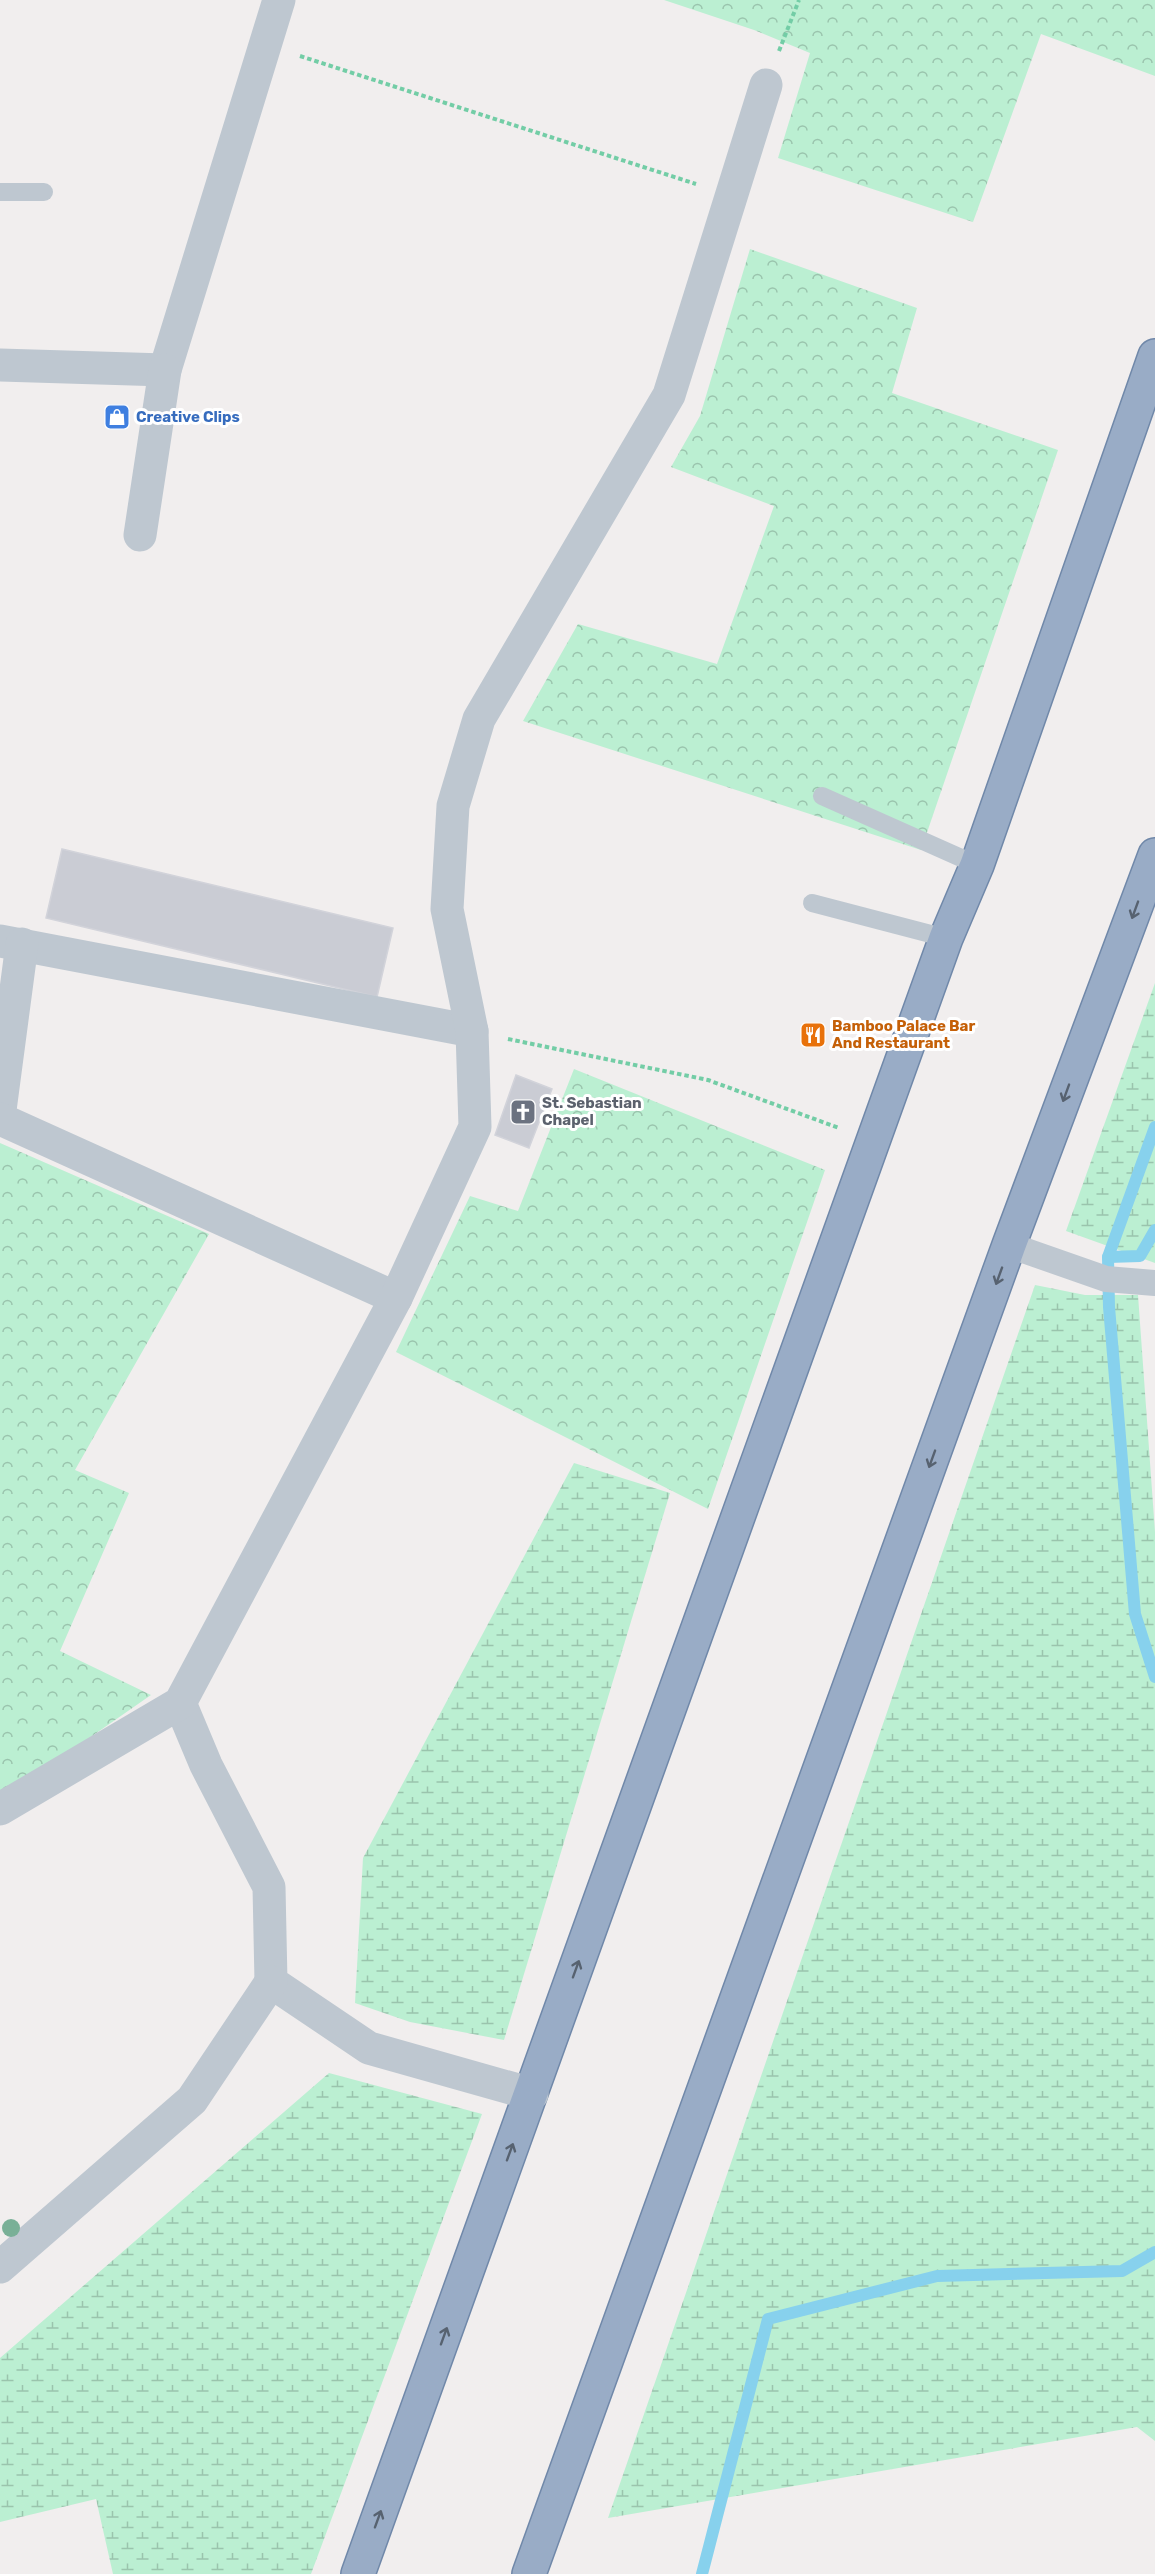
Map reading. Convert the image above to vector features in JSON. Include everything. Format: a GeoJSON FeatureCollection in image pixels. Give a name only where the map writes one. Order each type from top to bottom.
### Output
{"type":"FeatureCollection","features":[{"type":"Feature","properties":{"kind":"highway"},"geometry":{"type":"LineString","coordinates":[[358,2574],[946,938],[978,865],[1155,356]]}},
{"type":"Feature","properties":{"kind":"highway"},"geometry":{"type":"LineString","coordinates":[[528,2574],[1010,1245],[1155,855]]}},
{"type":"Feature","properties":{"kind":"street"},"geometry":{"type":"LineString","coordinates":[[140,536],[165,370],[279,0]]}},
{"type":"Feature","properties":{"kind":"street"},"geometry":{"type":"LineString","coordinates":[[0,1809],[180,1703],[396,1298],[475,1127],[472,1031],[447,909],[453,806],[479,719],[669,394],[766,85]]}},
{"type":"Feature","properties":{"kind":"street"},"geometry":{"type":"LineString","coordinates":[[0,365],[165,370]]}},
{"type":"Feature","properties":{"kind":"street"},"geometry":{"type":"LineString","coordinates":[[0,1110],[11,942],[472,1031]]}},
{"type":"Feature","properties":{"kind":"street"},"geometry":{"type":"LineString","coordinates":[[0,1119],[396,1298]]}},
{"type":"Feature","properties":{"kind":"street"},"geometry":{"type":"LineString","coordinates":[[1010,1245],[1106,1279],[1155,1283]]}},
{"type":"Feature","properties":{"kind":"street"},"geometry":{"type":"LineString","coordinates":[[0,2267],[192,2100],[271,1982],[268,1887],[206,1765],[180,1703]]}},
{"type":"Feature","properties":{"kind":"street"},"geometry":{"type":"LineString","coordinates":[[271,1982],[369,2048],[531,2094]]}},
{"type":"Feature","properties":{"kind":"lane"},"geometry":{"type":"LineString","coordinates":[[0,192],[44,192]]}},
{"type":"Feature","properties":{"kind":"lane"},"geometry":{"type":"LineString","coordinates":[[822,796],[978,865]]}},
{"type":"Feature","properties":{"kind":"lane"},"geometry":{"type":"LineString","coordinates":[[812,903],[946,938]]}},
{"type":"Feature","properties":{"kind":"path"},"geometry":{"type":"LineString","coordinates":[[766,85],[799,0]]}},
{"type":"Feature","properties":{"kind":"path"},"geometry":{"type":"LineString","coordinates":[[265,44],[731,195]]}},
{"type":"Feature","properties":{"kind":"path"},"geometry":{"type":"LineString","coordinates":[[472,1031],[708,1080],[873,1140]]}},
{"type":"Feature","properties":{"kind":"green space"},"geometry":{"type":"Polygon","coordinates":[[[664,0],[1155,0],[1155,76],[1041,34],[973,222],[778,158],[810,53],[754,30],[664,0]]]}},
{"type":"Feature","properties":{"kind":"green space"},"geometry":{"type":"Polygon","coordinates":[[[750,249],[917,308],[892,393],[1058,450],[921,850],[523,721],[578,624],[717,664],[774,506],[671,467],[700,416],[750,249]]]}},
{"type":"Feature","properties":{"kind":"green space"},"geometry":{"type":"Polygon","coordinates":[[[1155,983],[1155,1263],[1066,1231],[1155,983]]]}},
{"type":"Feature","properties":{"kind":"green space"},"geometry":{"type":"Polygon","coordinates":[[[574,1069],[825,1170],[708,1509],[396,1352],[470,1196],[518,1211],[574,1069]]]}},
{"type":"Feature","properties":{"kind":"green space"},"geometry":{"type":"Polygon","coordinates":[[[0,1143],[209,1234],[75,1470],[129,1493],[60,1651],[151,1695],[0,1800],[0,1143]]]}},
{"type":"Feature","properties":{"kind":"green space"},"geometry":{"type":"Polygon","coordinates":[[[1035,1285],[1085,1295],[1138,1295],[1155,1532],[1155,2441],[1137,2427],[608,2518],[1035,1285]]]}},
{"type":"Feature","properties":{"kind":"green space"},"geometry":{"type":"Polygon","coordinates":[[[574,1463],[670,1493],[504,2040],[410,2022],[355,2003],[363,1858],[574,1463]]]}},
{"type":"Feature","properties":{"kind":"green space"},"geometry":{"type":"Polygon","coordinates":[[[329,2073],[482,2114],[311,2574],[113,2574],[96,2499],[0,2522],[0,2358],[329,2073]]]}},
{"type":"Feature","properties":{"kind":"building"},"geometry":{"type":"Polygon","coordinates":[[[62,849],[393,928],[377,997],[46,918],[62,849]]]}},
{"type":"Feature","properties":{"kind":"building","name":"St. Sebastian Chapel"},"geometry":{"type":"Polygon","coordinates":[[[516,1075],[552,1089],[529,1148],[495,1135],[516,1075]]]}},
{"type":"Feature","properties":{"kind":"waterway"},"geometry":{"type":"LineString","coordinates":[[1155,1127],[1108,1257],[1109,1307],[1135,1614],[1155,1677]]}},
{"type":"Feature","properties":{"kind":"waterway"},"geometry":{"type":"LineString","coordinates":[[1108,1257],[1140,1256],[1155,1230]]}},
{"type":"Feature","properties":{"kind":"waterway"},"geometry":{"type":"LineString","coordinates":[[702,2574],[768,2319],[937,2276],[1122,2271],[1155,2252]]}},
{"type":"Feature","properties":{"kind":"place","name":"Creative Clips"},"geometry":{"type":"Point","coordinates":[117,417]}},
{"type":"Feature","properties":{"kind":"place","name":"Bamboo Palace Bar And Restaurant"},"geometry":{"type":"Point","coordinates":[813,1035]}},
{"type":"Feature","properties":{"kind":"place","name":"St. Sebastian Chapel"},"geometry":{"type":"Point","coordinates":[523,1112]}}]}
